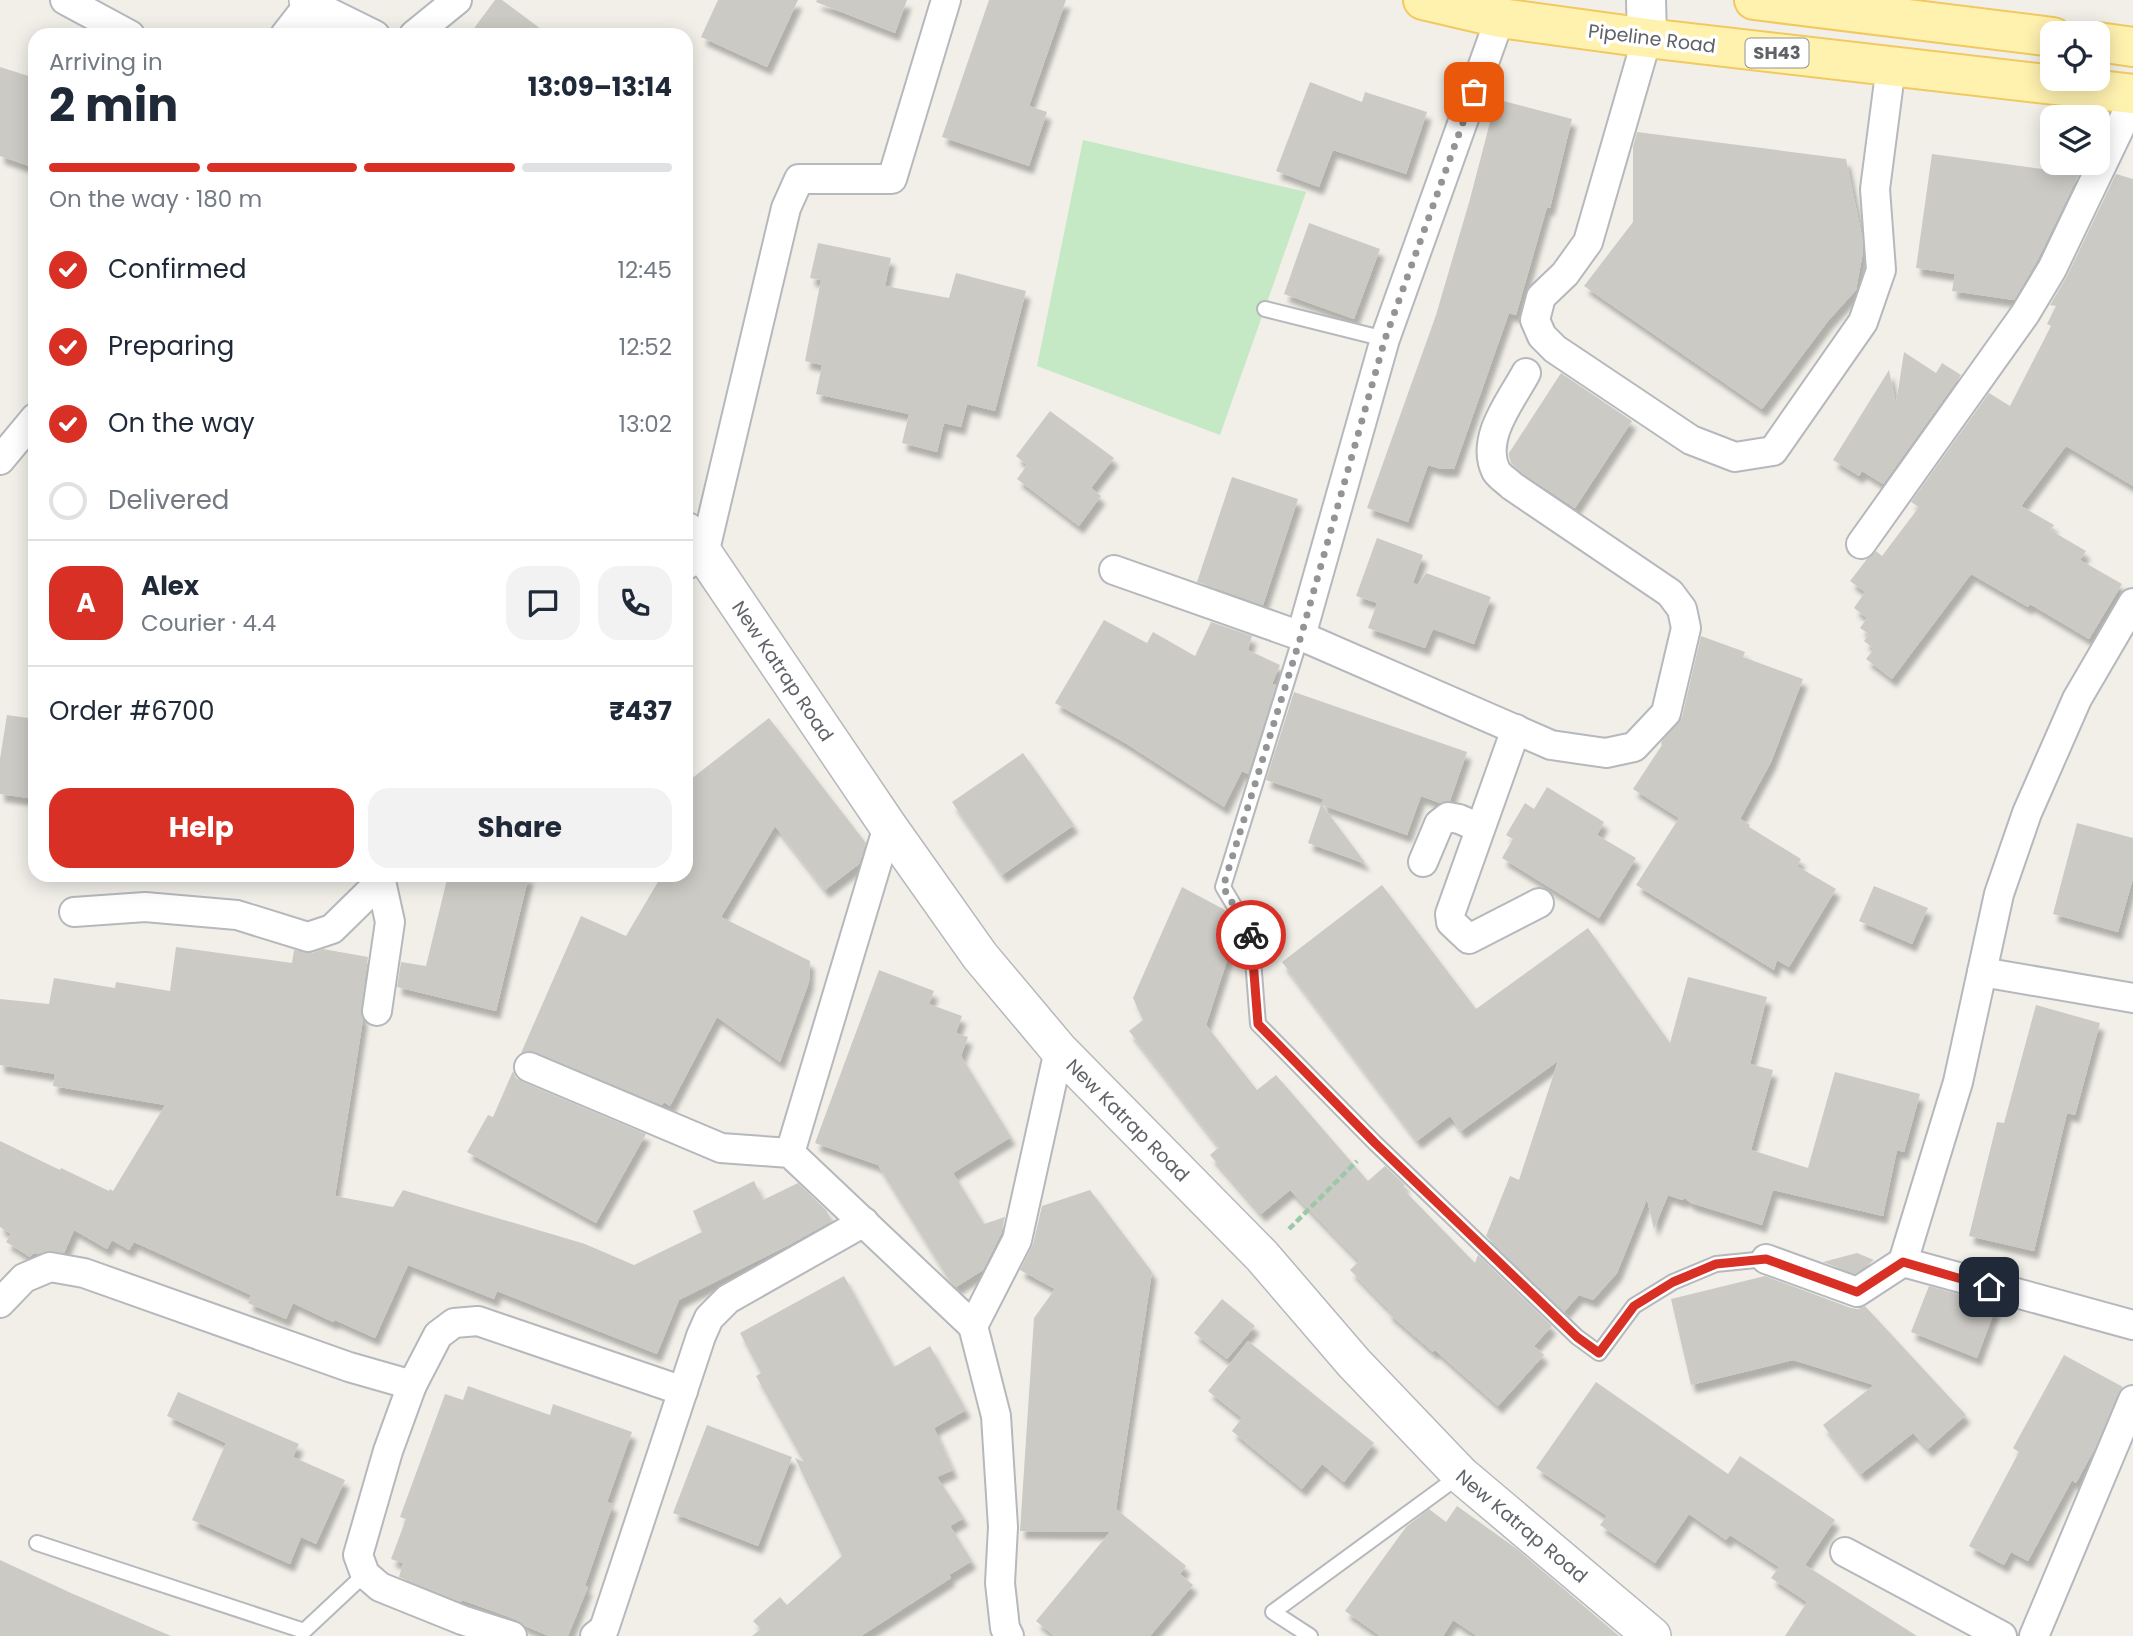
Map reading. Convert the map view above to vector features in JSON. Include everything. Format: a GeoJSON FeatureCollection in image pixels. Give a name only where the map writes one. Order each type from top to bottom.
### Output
{"type":"FeatureCollection","features":[{"type":"Feature","properties":{"kind":"main road","name":"Pipeline Road"},"geometry":{"type":"LineString","coordinates":[[1423,0],[1515,9],[1647,38],[2133,94]]}},
{"type":"Feature","properties":{"kind":"main road"},"geometry":{"type":"LineString","coordinates":[[1646,0],[1647,38]]}},
{"type":"Feature","properties":{"kind":"main road"},"geometry":{"type":"LineString","coordinates":[[1754,0],[2040,35]]}},
{"type":"Feature","properties":{"kind":"main road"},"geometry":{"type":"LineString","coordinates":[[2110,44],[2133,47]]}},
{"type":"Feature","properties":{"kind":"street"},"geometry":{"type":"LineString","coordinates":[[65,0],[117,28]]}},
{"type":"Feature","properties":{"kind":"street"},"geometry":{"type":"LineString","coordinates":[[423,28],[457,0]]}},
{"type":"Feature","properties":{"kind":"street"},"geometry":{"type":"LineString","coordinates":[[693,546],[786,208],[799,179],[892,179],[946,0]]}},
{"type":"Feature","properties":{"kind":"street"},"geometry":{"type":"LineString","coordinates":[[290,28],[309,1]]}},
{"type":"Feature","properties":{"kind":"street"},"geometry":{"type":"LineString","coordinates":[[309,1],[326,28]]}},
{"type":"Feature","properties":{"kind":"street"},"geometry":{"type":"LineString","coordinates":[[309,1],[361,28]]}},
{"type":"Feature","properties":{"kind":"street"},"geometry":{"type":"LineString","coordinates":[[1301,636],[1385,339],[1515,9]]}},
{"type":"Feature","properties":{"kind":"street"},"geometry":{"type":"LineString","coordinates":[[1647,38],[1588,242],[1566,274],[1541,298],[1535,320],[1542,336],[1555,349],[1691,440],[1735,457],[1773,451],[1863,322],[1881,270],[1875,189],[1891,66]]}},
{"type":"Feature","properties":{"kind":"street"},"geometry":{"type":"LineString","coordinates":[[1861,544],[2046,280],[2133,100]]}},
{"type":"Feature","properties":{"kind":"street"},"geometry":{"type":"LineString","coordinates":[[1114,570],[1301,636],[1551,745],[1606,753],[1634,747],[1666,713],[1686,628],[1682,609],[1670,593],[1512,486],[1497,473],[1492,458],[1493,435],[1526,373]]}},
{"type":"Feature","properties":{"kind":"street"},"geometry":{"type":"LineString","coordinates":[[0,460],[28,426]]}},
{"type":"Feature","properties":{"kind":"street","name":"New Katrap Road"},"geometry":{"type":"LineString","coordinates":[[693,551],[980,956],[1059,1050],[1262,1256],[1354,1363],[1461,1475],[1653,1636]]}},
{"type":"Feature","properties":{"kind":"street"},"geometry":{"type":"LineString","coordinates":[[1766,1259],[1857,1292],[1903,1262],[1958,1082],[1999,894],[2027,813],[2077,699],[2133,603]]}},
{"type":"Feature","properties":{"kind":"street"},"geometry":{"type":"LineString","coordinates":[[1516,729],[1450,914],[1451,922],[1469,939],[1539,903]]}},
{"type":"Feature","properties":{"kind":"street"},"geometry":{"type":"LineString","coordinates":[[1423,862],[1439,824],[1448,817],[1459,818],[1480,828]]}},
{"type":"Feature","properties":{"kind":"street"},"geometry":{"type":"LineString","coordinates":[[790,1153],[888,826]]}},
{"type":"Feature","properties":{"kind":"street"},"geometry":{"type":"LineString","coordinates":[[75,912],[145,907],[237,915],[308,937],[332,929],[378,882]]}},
{"type":"Feature","properties":{"kind":"street"},"geometry":{"type":"LineString","coordinates":[[377,1011],[390,922],[383,882]]}},
{"type":"Feature","properties":{"kind":"street"},"geometry":{"type":"LineString","coordinates":[[1982,972],[2133,998]]}},
{"type":"Feature","properties":{"kind":"street"},"geometry":{"type":"LineString","coordinates":[[973,1326],[1017,1240],[1059,1050]]}},
{"type":"Feature","properties":{"kind":"street"},"geometry":{"type":"LineString","coordinates":[[529,1066],[721,1148],[790,1153],[973,1326],[996,1416],[1003,1527],[1000,1583],[1005,1628],[1009,1636]]}},
{"type":"Feature","properties":{"kind":"street"},"geometry":{"type":"LineString","coordinates":[[595,1636],[604,1629],[709,1318],[728,1299],[864,1222]]}},
{"type":"Feature","properties":{"kind":"street"},"geometry":{"type":"LineString","coordinates":[[1903,1262],[2133,1325]]}},
{"type":"Feature","properties":{"kind":"street"},"geometry":{"type":"LineString","coordinates":[[0,1303],[24,1278],[50,1267],[84,1273],[349,1367],[412,1385]]}},
{"type":"Feature","properties":{"kind":"street"},"geometry":{"type":"LineString","coordinates":[[512,1636],[462,1620],[380,1587],[365,1574],[358,1555],[388,1451],[412,1385],[438,1335],[454,1323],[478,1321],[683,1391]]}},
{"type":"Feature","properties":{"kind":"street"},"geometry":{"type":"LineString","coordinates":[[2035,1636],[2133,1400]]}},
{"type":"Feature","properties":{"kind":"street"},"geometry":{"type":"LineString","coordinates":[[1845,1552],[2002,1636]]}},
{"type":"Feature","properties":{"kind":"lane"},"geometry":{"type":"LineString","coordinates":[[1265,309],[1385,339]]}},
{"type":"Feature","properties":{"kind":"lane"},"geometry":{"type":"LineString","coordinates":[[1301,636],[1223,887],[1251,934],[1258,1024],[1375,1143],[1577,1337],[1599,1353],[1634,1306],[1673,1282],[1716,1264],[1766,1259]]}},
{"type":"Feature","properties":{"kind":"lane"},"geometry":{"type":"LineString","coordinates":[[1310,1636],[1273,1612],[1461,1475]]}},
{"type":"Feature","properties":{"kind":"lane"},"geometry":{"type":"LineString","coordinates":[[37,1544],[304,1631],[365,1574]]}},
{"type":"Feature","properties":{"kind":"path"},"geometry":{"type":"LineString","coordinates":[[1262,1256],[1375,1143]]}},
{"type":"Feature","properties":{"kind":"green space"},"geometry":{"type":"Polygon","coordinates":[[[1083,140],[1306,192],[1220,435],[1037,366],[1083,140]]]}},
{"type":"Feature","properties":{"kind":"building"},"geometry":{"type":"Polygon","coordinates":[[[495,0],[502,0],[540,28],[474,28],[495,0]]]}},
{"type":"Feature","properties":{"kind":"building"},"geometry":{"type":"Polygon","coordinates":[[[718,0],[798,0],[767,67],[701,37],[718,0]]]}},
{"type":"Feature","properties":{"kind":"building"},"geometry":{"type":"Polygon","coordinates":[[[907,0],[895,33],[816,2],[907,0]]]}},
{"type":"Feature","properties":{"kind":"building"},"geometry":{"type":"Polygon","coordinates":[[[989,0],[1066,0],[1029,106],[1047,112],[1029,166],[942,137],[989,0]]]}},
{"type":"Feature","properties":{"kind":"building"},"geometry":{"type":"Polygon","coordinates":[[[0,67],[28,76],[28,166],[0,156],[0,67]]]}},
{"type":"Feature","properties":{"kind":"building"},"geometry":{"type":"Polygon","coordinates":[[[1310,82],[1362,102],[1365,92],[1427,112],[1406,174],[1333,150],[1319,187],[1276,171],[1310,82]]]}},
{"type":"Feature","properties":{"kind":"building"},"geometry":{"type":"Polygon","coordinates":[[[1496,99],[1572,119],[1550,208],[1547,207],[1516,315],[1509,313],[1454,469],[1428,465],[1408,522],[1367,508],[1436,315],[1496,99]]]}},
{"type":"Feature","properties":{"kind":"building"},"geometry":{"type":"Polygon","coordinates":[[[1637,132],[1846,159],[1862,237],[1863,252],[1856,290],[1828,321],[1762,409],[1584,286],[1633,222],[1633,147],[1637,132]]]}},
{"type":"Feature","properties":{"kind":"building"},"geometry":{"type":"Polygon","coordinates":[[[1932,154],[2040,169],[2040,175],[2079,175],[2037,261],[2014,300],[1952,291],[1955,274],[1916,268],[1932,154]]]}},
{"type":"Feature","properties":{"kind":"building"},"geometry":{"type":"Polygon","coordinates":[[[2116,174],[2133,179],[2133,486],[2066,446],[2021,506],[2054,525],[2050,530],[2086,551],[2080,560],[2122,584],[2089,639],[2030,604],[2028,607],[1971,574],[1892,679],[1866,659],[1874,649],[1864,641],[1869,634],[1860,628],[1867,618],[1854,608],[1865,592],[1850,581],[1876,551],[1882,556],[1919,507],[1911,502],[1989,393],[2010,406],[2051,326],[2047,324],[2056,306],[2050,305],[2067,276],[2116,174]]]}},
{"type":"Feature","properties":{"kind":"building"},"geometry":{"type":"Polygon","coordinates":[[[1309,223],[1380,249],[1354,319],[1284,294],[1309,223]]]}},
{"type":"Feature","properties":{"kind":"building"},"geometry":{"type":"Polygon","coordinates":[[[818,243],[891,258],[885,286],[949,298],[956,273],[1026,291],[995,411],[967,404],[961,427],[944,423],[937,452],[902,443],[909,414],[816,394],[822,365],[805,361],[821,280],[810,278],[818,243]]]}},
{"type":"Feature","properties":{"kind":"building"},"geometry":{"type":"Polygon","coordinates":[[[1904,352],[1936,373],[1942,363],[1961,375],[1883,484],[1862,471],[1859,476],[1833,460],[1889,370],[1896,404],[1904,352]]]}},
{"type":"Feature","properties":{"kind":"building"},"geometry":{"type":"Polygon","coordinates":[[[1561,373],[1632,421],[1575,508],[1522,473],[1511,463],[1509,456],[1561,373]]]}},
{"type":"Feature","properties":{"kind":"building"},"geometry":{"type":"Polygon","coordinates":[[[1050,411],[1114,458],[1091,488],[1101,496],[1079,526],[1017,479],[1027,465],[1016,456],[1050,411]]]}},
{"type":"Feature","properties":{"kind":"building"},"geometry":{"type":"Polygon","coordinates":[[[1232,477],[1298,499],[1263,605],[1197,582],[1232,477]]]}},
{"type":"Feature","properties":{"kind":"building"},"geometry":{"type":"Polygon","coordinates":[[[1377,538],[1423,555],[1413,583],[1418,585],[1426,573],[1491,597],[1474,644],[1433,629],[1425,648],[1368,628],[1377,603],[1356,596],[1377,538]]]}},
{"type":"Feature","properties":{"kind":"building"},"geometry":{"type":"Polygon","coordinates":[[[1104,620],[1147,643],[1153,632],[1195,656],[1211,622],[1252,636],[1248,650],[1280,665],[1272,684],[1276,685],[1248,774],[1242,771],[1224,807],[1127,744],[1055,703],[1104,620]]]}},
{"type":"Feature","properties":{"kind":"building"},"geometry":{"type":"Polygon","coordinates":[[[1701,636],[1745,652],[1743,657],[1803,679],[1771,762],[1740,819],[1801,859],[1797,866],[1836,889],[1789,967],[1777,960],[1774,970],[1636,885],[1679,818],[1633,789],[1662,741],[1682,717],[1701,636]]]}},
{"type":"Feature","properties":{"kind":"building"},"geometry":{"type":"Polygon","coordinates":[[[1294,692],[1467,752],[1450,801],[1440,803],[1421,796],[1407,835],[1322,805],[1366,864],[1308,843],[1323,799],[1266,780],[1294,692]]]}},
{"type":"Feature","properties":{"kind":"building"},"geometry":{"type":"Polygon","coordinates":[[[7,715],[28,718],[28,798],[0,794],[0,759],[7,715]]]}},
{"type":"Feature","properties":{"kind":"building"},"geometry":{"type":"Polygon","coordinates":[[[769,718],[866,843],[859,864],[825,890],[775,826],[721,917],[810,961],[809,982],[780,1062],[717,1017],[670,1106],[535,1052],[521,1053],[581,916],[626,936],[658,882],[693,882],[693,778],[769,718]]]}},
{"type":"Feature","properties":{"kind":"building"},"geometry":{"type":"Polygon","coordinates":[[[1023,753],[1074,825],[1002,875],[952,802],[1023,753]]]}},
{"type":"Feature","properties":{"kind":"building"},"geometry":{"type":"Polygon","coordinates":[[[1547,787],[1604,822],[1597,835],[1636,858],[1599,918],[1502,858],[1513,839],[1506,835],[1525,803],[1534,809],[1547,787]]]}},
{"type":"Feature","properties":{"kind":"building"},"geometry":{"type":"Polygon","coordinates":[[[2077,823],[2133,838],[2133,878],[2118,932],[2053,914],[2077,823]]]}},
{"type":"Feature","properties":{"kind":"building"},"geometry":{"type":"Polygon","coordinates":[[[446,882],[527,882],[496,1011],[397,987],[401,962],[426,966],[446,882]]]}},
{"type":"Feature","properties":{"kind":"building"},"geometry":{"type":"Polygon","coordinates":[[[1382,885],[1476,1009],[1588,928],[1670,1043],[1688,977],[1767,997],[1750,1064],[1773,1070],[1751,1150],[1808,1168],[1835,1072],[1920,1094],[1904,1152],[1897,1150],[1883,1216],[1773,1190],[1762,1225],[1691,1203],[1685,1198],[1682,1200],[1668,1195],[1654,1229],[1647,1199],[1617,1273],[1593,1300],[1579,1295],[1564,1312],[1486,1236],[1510,1176],[1519,1180],[1558,1061],[1461,1131],[1450,1116],[1417,1141],[1282,962],[1382,885]]]}},
{"type":"Feature","properties":{"kind":"building"},"geometry":{"type":"Polygon","coordinates":[[[1874,886],[1928,908],[1912,944],[1859,921],[1874,886]]]}},
{"type":"Feature","properties":{"kind":"building"},"geometry":{"type":"Polygon","coordinates":[[[1182,887],[1225,910],[1237,930],[1206,1025],[1257,1090],[1276,1075],[1368,1181],[1385,1166],[1405,1185],[1402,1188],[1475,1263],[1478,1255],[1552,1326],[1534,1346],[1544,1355],[1498,1406],[1387,1312],[1389,1310],[1350,1270],[1359,1261],[1290,1190],[1261,1214],[1210,1155],[1219,1147],[1129,1031],[1143,1020],[1133,998],[1182,887]]]}},
{"type":"Feature","properties":{"kind":"building"},"geometry":{"type":"Polygon","coordinates":[[[176,947],[292,963],[294,950],[312,953],[323,949],[368,957],[361,1009],[363,1020],[335,1196],[393,1207],[403,1190],[585,1244],[634,1265],[702,1232],[693,1211],[754,1181],[763,1200],[798,1183],[826,1210],[832,1221],[679,1300],[657,1354],[497,1291],[494,1299],[408,1265],[375,1338],[293,1303],[286,1319],[248,1303],[251,1295],[134,1242],[129,1250],[112,1240],[107,1249],[74,1230],[64,1253],[34,1253],[30,1257],[6,1242],[11,1234],[0,1227],[0,1141],[60,1170],[61,1168],[113,1191],[165,1105],[53,1086],[55,1074],[0,1065],[0,999],[49,1004],[54,978],[115,988],[116,982],[170,991],[176,947]]]}},
{"type":"Feature","properties":{"kind":"building"},"geometry":{"type":"Polygon","coordinates":[[[879,970],[934,991],[929,1004],[962,1016],[956,1033],[968,1037],[961,1056],[1011,1137],[953,1173],[984,1224],[1005,1217],[1001,1234],[983,1270],[956,1287],[878,1165],[815,1143],[879,970]]]}},
{"type":"Feature","properties":{"kind":"building"},"geometry":{"type":"Polygon","coordinates":[[[2036,1005],[2100,1023],[2075,1115],[2067,1113],[2034,1251],[1969,1236],[1997,1122],[2004,1123],[2036,1005]]]}},
{"type":"Feature","properties":{"kind":"building"},"geometry":{"type":"Polygon","coordinates":[[[513,1071],[516,1078],[523,1082],[646,1134],[596,1223],[467,1152],[488,1115],[493,1117],[513,1071]]]}},
{"type":"Feature","properties":{"kind":"building"},"geometry":{"type":"Polygon","coordinates":[[[1090,1190],[1152,1272],[1116,1509],[1186,1566],[1180,1574],[1193,1585],[1150,1636],[1054,1636],[1036,1621],[1110,1532],[1020,1531],[1034,1318],[1055,1289],[1020,1270],[1033,1244],[1042,1206],[1090,1190]]]}},
{"type":"Feature","properties":{"kind":"building"},"geometry":{"type":"Polygon","coordinates":[[[1857,1253],[1874,1260],[1855,1274],[1823,1262],[1857,1253]]]}},
{"type":"Feature","properties":{"kind":"building"},"geometry":{"type":"Polygon","coordinates":[[[844,1276],[894,1367],[930,1346],[966,1410],[934,1428],[953,1470],[937,1477],[964,1518],[950,1526],[972,1561],[949,1575],[951,1578],[861,1636],[752,1636],[761,1629],[753,1621],[780,1597],[787,1605],[842,1556],[795,1458],[804,1462],[756,1376],[761,1373],[740,1333],[844,1276]]]}},
{"type":"Feature","properties":{"kind":"building"},"geometry":{"type":"Polygon","coordinates":[[[1765,1276],[1851,1308],[1865,1306],[1966,1415],[1928,1449],[1913,1433],[1861,1474],[1823,1425],[1874,1385],[1793,1360],[1691,1385],[1671,1299],[1765,1276]]]}},
{"type":"Feature","properties":{"kind":"building"},"geometry":{"type":"Polygon","coordinates":[[[1929,1286],[1996,1307],[1977,1358],[1911,1332],[1929,1286]]]}},
{"type":"Feature","properties":{"kind":"building"},"geometry":{"type":"Polygon","coordinates":[[[1222,1299],[1255,1326],[1227,1359],[1194,1333],[1222,1299]]]}},
{"type":"Feature","properties":{"kind":"building"},"geometry":{"type":"Polygon","coordinates":[[[1248,1341],[1374,1443],[1344,1482],[1322,1464],[1302,1489],[1232,1431],[1242,1418],[1208,1391],[1248,1341]]]}},
{"type":"Feature","properties":{"kind":"building"},"geometry":{"type":"Polygon","coordinates":[[[2064,1355],[2123,1387],[2076,1483],[2072,1480],[2028,1561],[2011,1552],[2004,1565],[1969,1546],[2019,1452],[2013,1448],[2064,1355]]]}},
{"type":"Feature","properties":{"kind":"building"},"geometry":{"type":"Polygon","coordinates":[[[1596,1382],[1728,1474],[1740,1456],[1835,1520],[1805,1565],[1917,1636],[1785,1636],[1807,1602],[1771,1578],[1779,1567],[1730,1535],[1726,1540],[1689,1514],[1655,1563],[1600,1525],[1607,1516],[1536,1468],[1596,1382]]]}},
{"type":"Feature","properties":{"kind":"building"},"geometry":{"type":"Polygon","coordinates":[[[468,1386],[550,1415],[553,1404],[632,1432],[607,1502],[613,1504],[585,1586],[588,1587],[568,1636],[549,1636],[517,1620],[462,1600],[461,1602],[399,1577],[403,1563],[391,1559],[406,1519],[400,1517],[445,1394],[463,1400],[468,1386]]]}},
{"type":"Feature","properties":{"kind":"building"},"geometry":{"type":"Polygon","coordinates":[[[178,1392],[299,1444],[293,1457],[345,1480],[316,1544],[301,1537],[290,1564],[192,1520],[226,1443],[167,1416],[178,1392]]]}},
{"type":"Feature","properties":{"kind":"building"},"geometry":{"type":"Polygon","coordinates":[[[707,1425],[792,1457],[758,1546],[673,1513],[707,1425]]]}},
{"type":"Feature","properties":{"kind":"building"},"geometry":{"type":"Polygon","coordinates":[[[1457,1506],[1517,1549],[1619,1636],[1477,1636],[1453,1620],[1443,1636],[1380,1636],[1345,1611],[1406,1527],[1429,1509],[1446,1522],[1457,1506]]]}},
{"type":"Feature","properties":{"kind":"building"},"geometry":{"type":"Polygon","coordinates":[[[0,1560],[71,1593],[171,1636],[0,1636],[0,1560]]]}},
{"type":"Feature","properties":{"kind":"way so far"},"geometry":{"type":"LineString","coordinates":[[1251,935],[1223,887],[1301,636],[1385,339],[1474,92]]}},
{"type":"Feature","properties":{"kind":"route"},"geometry":{"type":"LineString","coordinates":[[1251,935],[1258,1024],[1375,1143],[1577,1337],[1599,1353],[1634,1306],[1673,1282],[1716,1264],[1766,1259],[1857,1292],[1903,1262],[1989,1287]]}}]}
